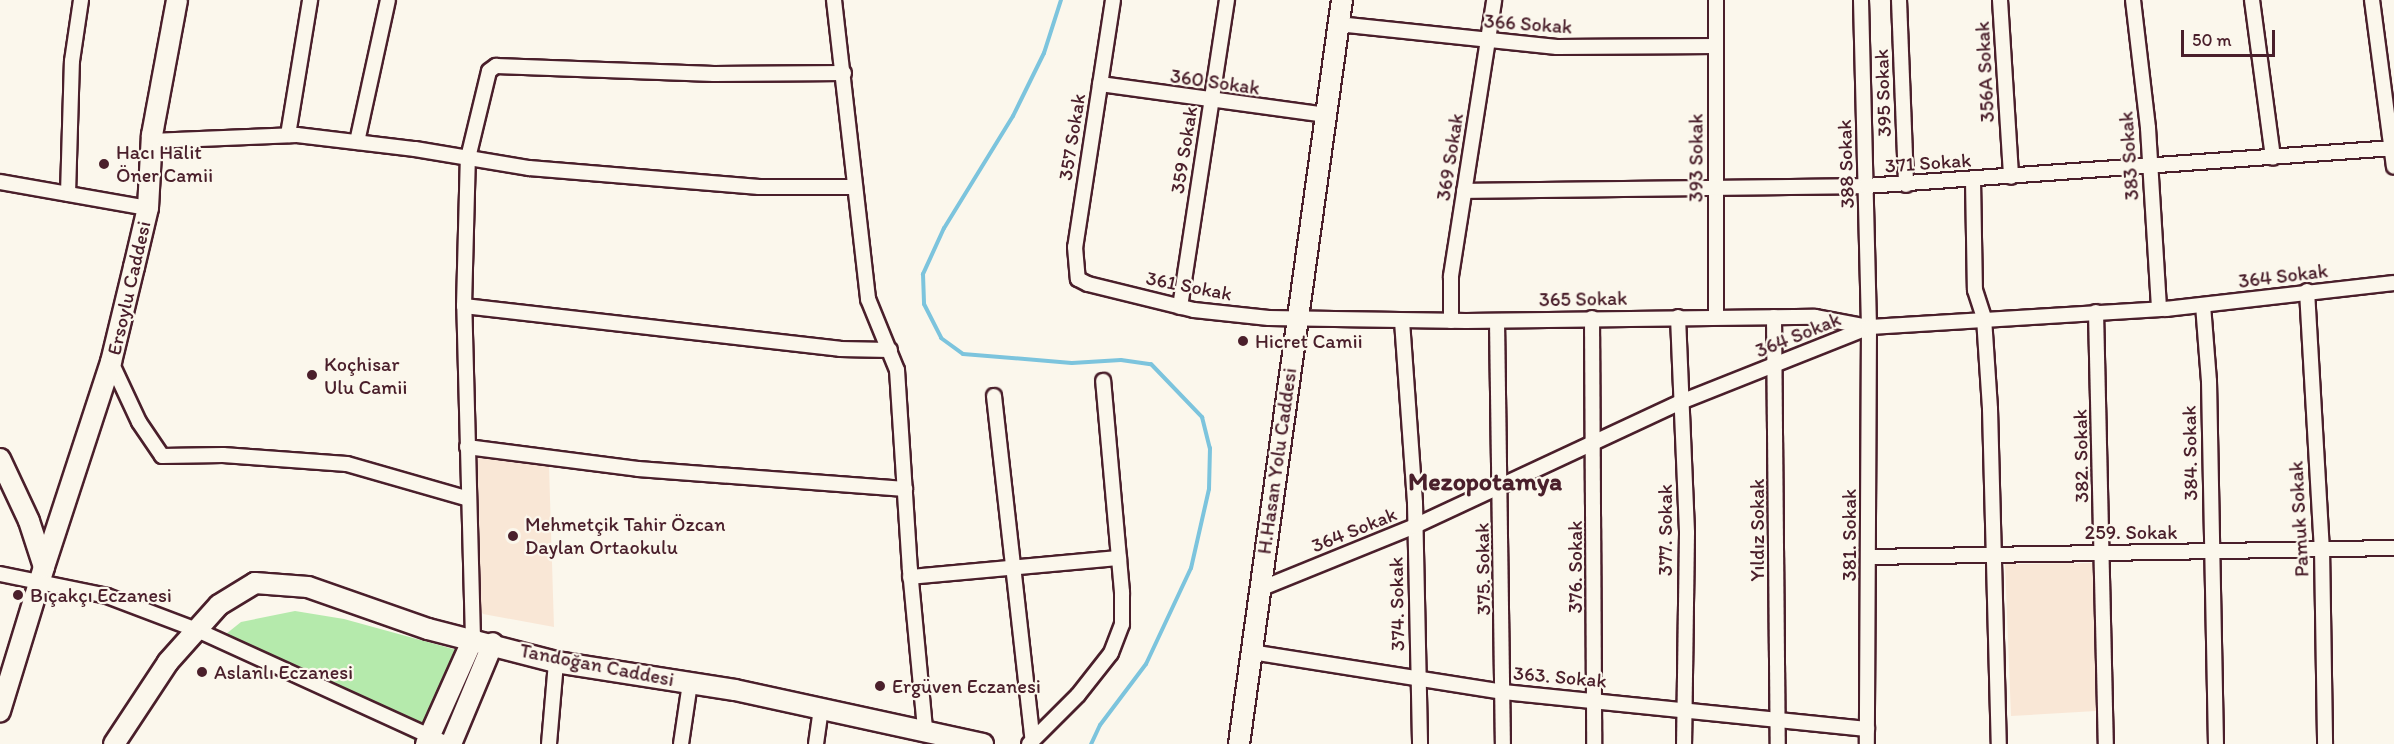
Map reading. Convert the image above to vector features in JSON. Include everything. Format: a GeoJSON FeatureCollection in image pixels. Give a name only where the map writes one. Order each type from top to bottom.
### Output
{"type":"FeatureCollection","features":[{"type":"Feature","properties":{"kind":"street"},"geometry":{"type":"LineString","coordinates":[[68,194],[72,61],[81,0]]}},
{"type":"Feature","properties":{"kind":"street","name":"Ersoylu Caddesi"},"geometry":{"type":"LineString","coordinates":[[0,711],[41,574],[111,362],[148,208],[151,141],[177,0]]}},
{"type":"Feature","properties":{"kind":"street"},"geometry":{"type":"LineString","coordinates":[[288,135],[310,0]]}},
{"type":"Feature","properties":{"kind":"street"},"geometry":{"type":"LineString","coordinates":[[357,142],[388,0]]}},
{"type":"Feature","properties":{"kind":"street"},"geometry":{"type":"LineString","coordinates":[[834,0],[868,299],[897,370],[910,577],[925,729]]}},
{"type":"Feature","properties":{"kind":"street","name":"357 Sokak"},"geometry":{"type":"LineString","coordinates":[[1078,279],[1075,247],[1113,0]]}},
{"type":"Feature","properties":{"kind":"street","name":"359 Sokak"},"geometry":{"type":"LineString","coordinates":[[1180,307],[1227,0]]}},
{"type":"Feature","properties":{"kind":"street","name":"H.Hasan Yolu Caddesi"},"geometry":{"type":"LineString","coordinates":[[1239,744],[1296,319],[1342,0]]}},
{"type":"Feature","properties":{"kind":"street","name":"369 Sokak"},"geometry":{"type":"LineString","coordinates":[[1450,321],[1451,276],[1494,0]]}},
{"type":"Feature","properties":{"kind":"street","name":"393 Sokak"},"geometry":{"type":"LineString","coordinates":[[1716,0],[1716,316]]}},
{"type":"Feature","properties":{"kind":"street","name":"388 Sokak"},"geometry":{"type":"LineString","coordinates":[[1861,0],[1869,327]]}},
{"type":"Feature","properties":{"kind":"street","name":"395 Sokak"},"geometry":{"type":"LineString","coordinates":[[1899,0],[1906,185]]}},
{"type":"Feature","properties":{"kind":"street","name":"356A Sokak"},"geometry":{"type":"LineString","coordinates":[[2000,0],[2011,177]]}},
{"type":"Feature","properties":{"kind":"street","name":"383 Sokak"},"geometry":{"type":"LineString","coordinates":[[2133,0],[2150,166],[2159,309]]}},
{"type":"Feature","properties":{"kind":"street"},"geometry":{"type":"LineString","coordinates":[[2252,0],[2272,158]]}},
{"type":"Feature","properties":{"kind":"street"},"geometry":{"type":"LineString","coordinates":[[2372,0],[2394,167]]}},
{"type":"Feature","properties":{"kind":"street","name":"366 Sokak"},"geometry":{"type":"LineString","coordinates":[[1338,24],[1557,47],[1716,46]]}},
{"type":"Feature","properties":{"kind":"street"},"geometry":{"type":"LineString","coordinates":[[0,574],[41,574],[197,630],[434,742],[473,639],[464,306],[468,158],[489,71],[496,66],[714,74],[844,73]]}},
{"type":"Feature","properties":{"kind":"street","name":"360 Sokak"},"geometry":{"type":"LineString","coordinates":[[1100,84],[1325,115]]}},
{"type":"Feature","properties":{"kind":"street"},"geometry":{"type":"LineString","coordinates":[[151,141],[288,135],[357,142],[529,168],[759,187],[855,187]]}},
{"type":"Feature","properties":{"kind":"street","name":"371 Sokak"},"geometry":{"type":"LineString","coordinates":[[1464,191],[1906,185],[2392,149]]}},
{"type":"Feature","properties":{"kind":"street"},"geometry":{"type":"LineString","coordinates":[[1973,180],[1975,290],[1984,318],[1999,744]]}},
{"type":"Feature","properties":{"kind":"street"},"geometry":{"type":"LineString","coordinates":[[0,182],[148,208]]}},
{"type":"Feature","properties":{"kind":"street","name":"361 Sokak"},"geometry":{"type":"LineString","coordinates":[[1078,279],[1180,307],[1296,319]]}},
{"type":"Feature","properties":{"kind":"street","name":"364 Sokak"},"geometry":{"type":"LineString","coordinates":[[1260,589],[1415,526],[1501,483],[1681,402],[1869,327],[1984,318],[2159,309],[2394,283]]}},
{"type":"Feature","properties":{"kind":"street","name":"Pamuk Sokak"},"geometry":{"type":"LineString","coordinates":[[2307,291],[2322,548],[2325,744]]}},
{"type":"Feature","properties":{"kind":"street","name":"384. Sokak"},"geometry":{"type":"LineString","coordinates":[[2204,305],[2216,744]]}},
{"type":"Feature","properties":{"kind":"street"},"geometry":{"type":"LineString","coordinates":[[464,306],[840,349],[890,350]]}},
{"type":"Feature","properties":{"kind":"street","name":"382. Sokak"},"geometry":{"type":"LineString","coordinates":[[2096,312],[2106,744]]}},
{"type":"Feature","properties":{"kind":"street","name":"365 Sokak"},"geometry":{"type":"LineString","coordinates":[[1296,319],[1497,321],[1716,316],[1815,317],[1869,327]]}},
{"type":"Feature","properties":{"kind":"street","name":"377. Sokak"},"geometry":{"type":"LineString","coordinates":[[1678,317],[1687,533],[1684,744]]}},
{"type":"Feature","properties":{"kind":"street","name":"Yıldız Sokak"},"geometry":{"type":"LineString","coordinates":[[1774,317],[1778,744]]}},
{"type":"Feature","properties":{"kind":"street","name":"376. Sokak"},"geometry":{"type":"LineString","coordinates":[[1592,318],[1594,744]]}},
{"type":"Feature","properties":{"kind":"street","name":"374. Sokak"},"geometry":{"type":"LineString","coordinates":[[1402,321],[1415,526],[1420,744]]}},
{"type":"Feature","properties":{"kind":"street","name":"375. Sokak"},"geometry":{"type":"LineString","coordinates":[[1497,321],[1503,744]]}},
{"type":"Feature","properties":{"kind":"street","name":"381. Sokak"},"geometry":{"type":"LineString","coordinates":[[1867,744],[1869,327]]}},
{"type":"Feature","properties":{"kind":"street"},"geometry":{"type":"LineString","coordinates":[[111,362],[139,422],[162,456],[223,455],[347,464],[469,499]]}},
{"type":"Feature","properties":{"kind":"street"},"geometry":{"type":"LineString","coordinates":[[1031,740],[1078,695],[1111,653],[1122,624],[1119,558],[1102,381]]}},
{"type":"Feature","properties":{"kind":"street"},"geometry":{"type":"LineString","coordinates":[[994,396],[1031,740]]}},
{"type":"Feature","properties":{"kind":"street"},"geometry":{"type":"LineString","coordinates":[[467,447],[638,469],[905,489]]}},
{"type":"Feature","properties":{"kind":"street"},"geometry":{"type":"LineString","coordinates":[[0,459],[29,521],[41,574]]}},
{"type":"Feature","properties":{"kind":"street","name":"259. Sokak"},"geometry":{"type":"LineString","coordinates":[[1868,558],[2394,548]]}},
{"type":"Feature","properties":{"kind":"street"},"geometry":{"type":"LineString","coordinates":[[910,577],[1119,558]]}},
{"type":"Feature","properties":{"kind":"street","name":"Tandoğan Caddesi"},"geometry":{"type":"LineString","coordinates":[[114,744],[168,662],[219,605],[255,583],[308,587],[428,629],[493,643],[556,662],[821,707],[983,744]]}},
{"type":"Feature","properties":{"kind":"street"},"geometry":{"type":"LineString","coordinates":[[451,744],[493,643]]}},
{"type":"Feature","properties":{"kind":"street","name":"363. Sokak"},"geometry":{"type":"LineString","coordinates":[[1251,652],[1418,681],[1503,692],[1594,700],[1778,722],[1867,729]]}},
{"type":"Feature","properties":{"kind":"street"},"geometry":{"type":"LineString","coordinates":[[549,744],[556,662]]}},
{"type":"Feature","properties":{"kind":"street"},"geometry":{"type":"LineString","coordinates":[[681,744],[690,683]]}},
{"type":"Feature","properties":{"kind":"street"},"geometry":{"type":"LineString","coordinates":[[816,744],[821,707]]}},
{"type":"Feature","properties":{"kind":"shaded area","name":"Mehmetçik Tahir Özcan Daylan Ortaokulu"},"geometry":{"type":"Polygon","coordinates":[[[472,453],[549,466],[554,627],[483,614],[477,605],[472,453]]]}},
{"type":"Feature","properties":{"kind":"shaded area"},"geometry":{"type":"Polygon","coordinates":[[[2093,563],[2096,711],[2011,716],[2005,564],[2093,563]]]}},
{"type":"Feature","properties":{"kind":"green space"},"geometry":{"type":"Polygon","coordinates":[[[295,611],[344,619],[464,652],[421,744],[221,638],[241,622],[295,611]]]}},
{"type":"Feature","properties":{"kind":"waterway"},"geometry":{"type":"LineString","coordinates":[[1061,0],[1044,53],[1013,116],[944,228],[923,274],[924,304],[941,338],[963,354],[1072,363],[1121,360],[1151,364],[1202,417],[1210,448],[1209,489],[1191,568],[1146,664],[1100,725],[1091,744]]}},
{"type":"Feature","properties":{"kind":"place","name":"Hacı Halit Öner Camii"},"geometry":{"type":"Point","coordinates":[104,164]}},
{"type":"Feature","properties":{"kind":"place","name":"Hicret Camii"},"geometry":{"type":"Point","coordinates":[1243,341]}},
{"type":"Feature","properties":{"kind":"place","name":"Koçhisar Ulu Camii"},"geometry":{"type":"Point","coordinates":[312,375]}},
{"type":"Feature","properties":{"kind":"place","name":"Mehmetçik Tahir Özcan Daylan Ortaokulu"},"geometry":{"type":"Point","coordinates":[513,536]}},
{"type":"Feature","properties":{"kind":"place","name":"Bıçakçı Eczanesi"},"geometry":{"type":"Point","coordinates":[18,595]}},
{"type":"Feature","properties":{"kind":"place","name":"Aslanlı Eczanesi"},"geometry":{"type":"Point","coordinates":[202,672]}},
{"type":"Feature","properties":{"kind":"place","name":"Ergüven Eczanesi"},"geometry":{"type":"Point","coordinates":[880,686]}},
{"type":"Feature","properties":{"kind":"district","name":"Mezopotamya"},"geometry":{"type":"Point","coordinates":[1485,482]}}]}
